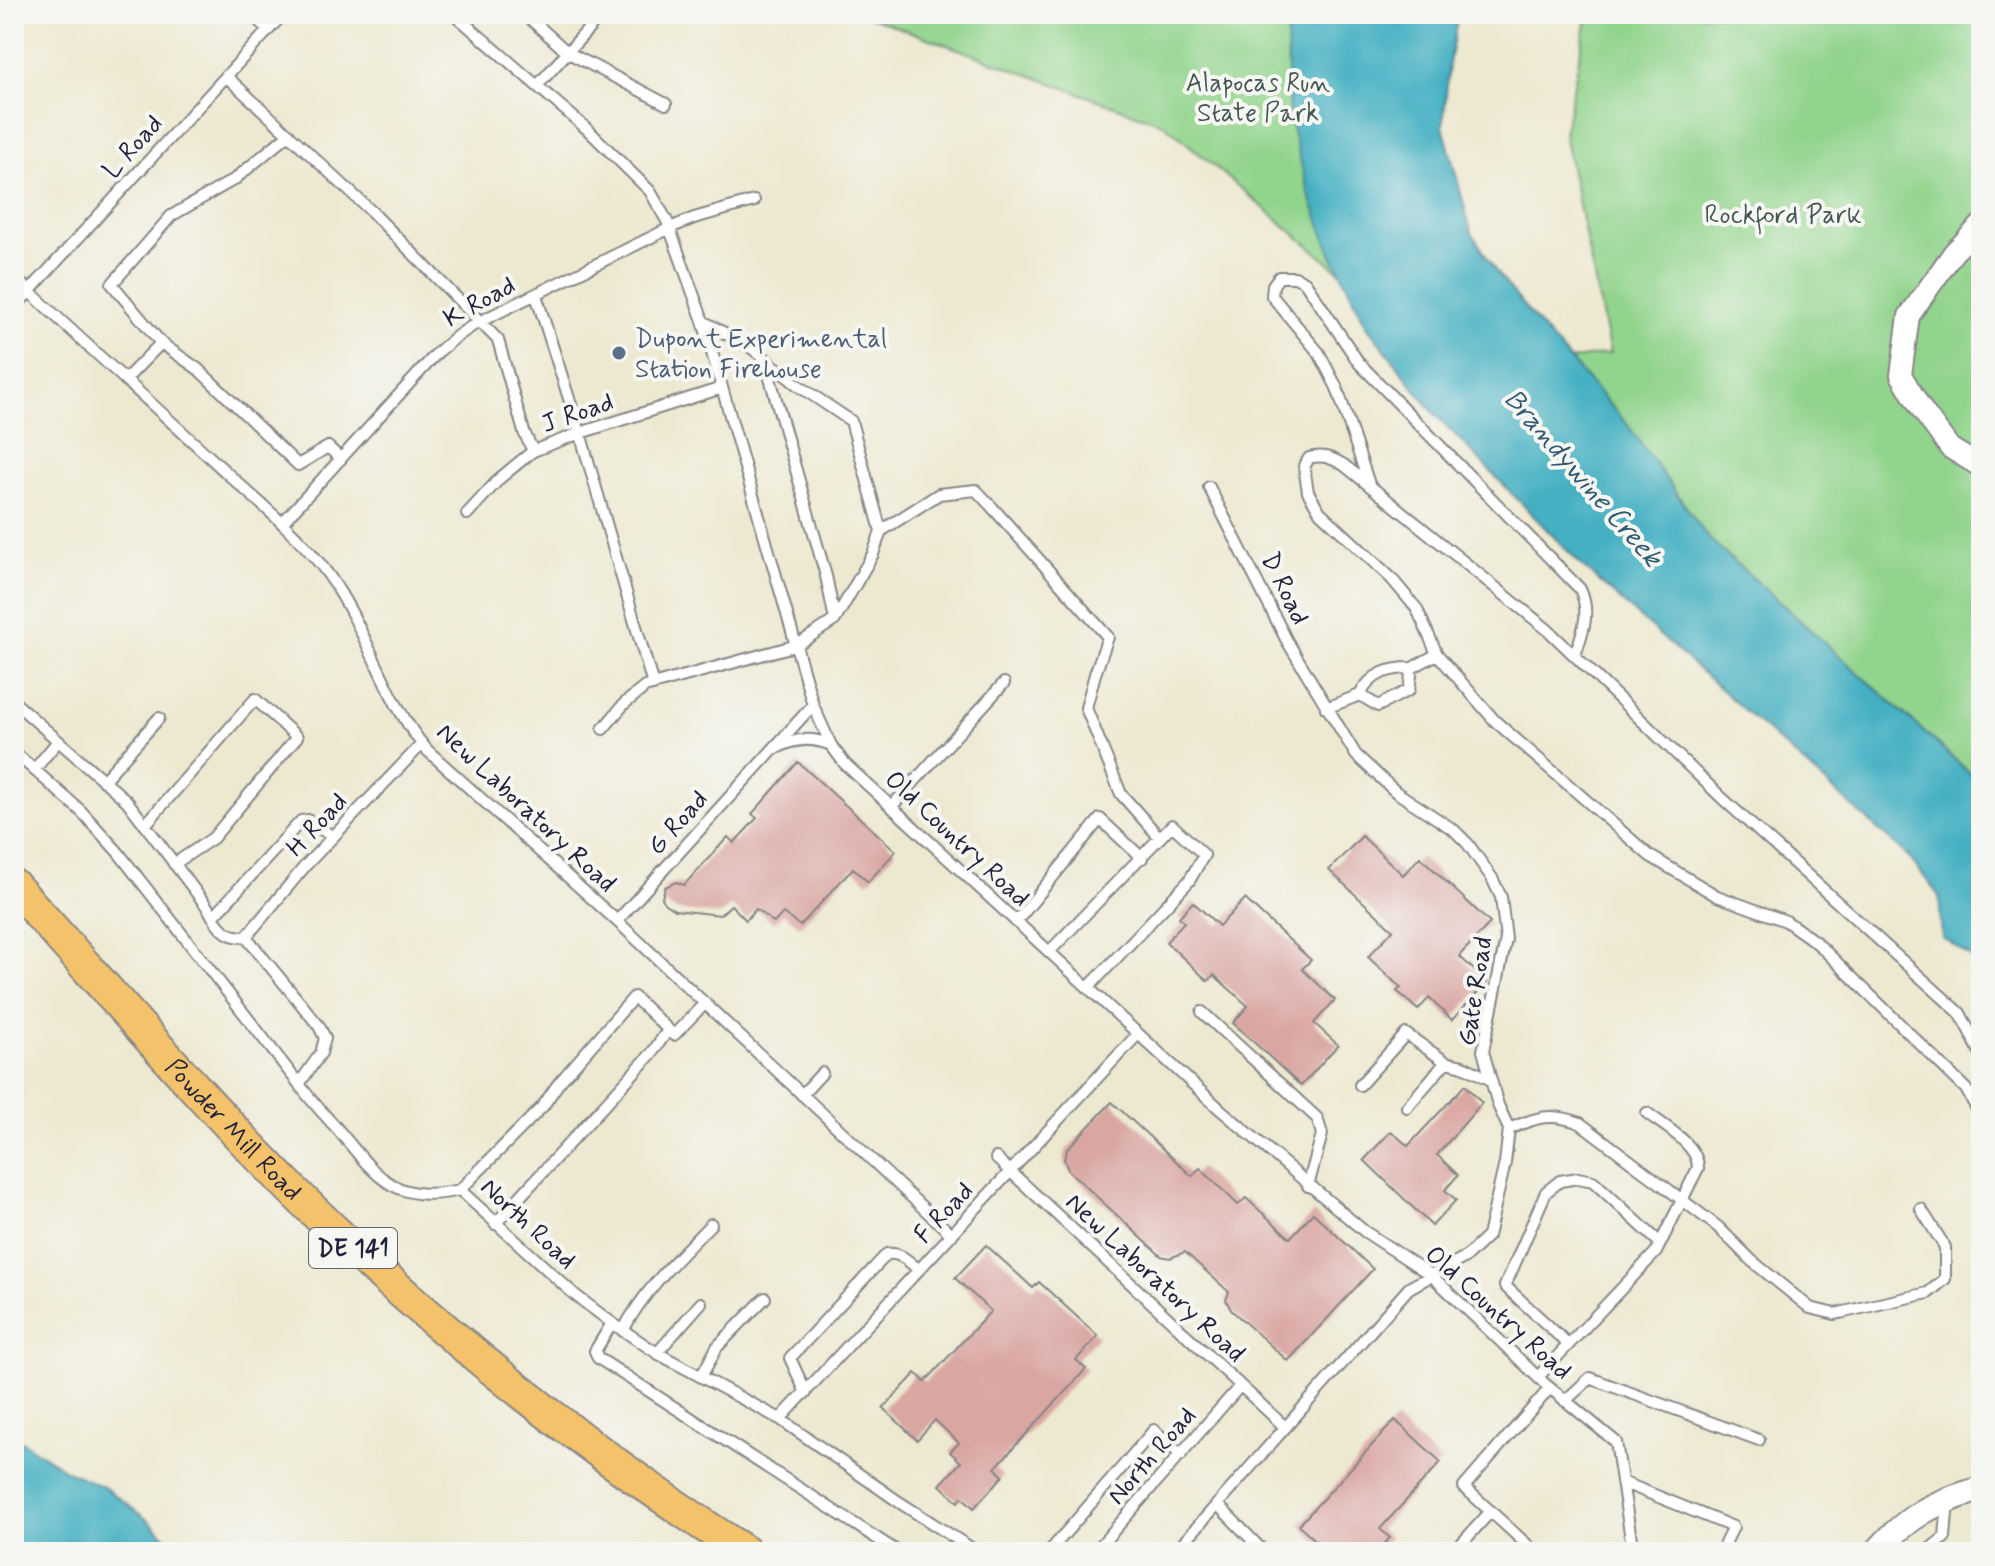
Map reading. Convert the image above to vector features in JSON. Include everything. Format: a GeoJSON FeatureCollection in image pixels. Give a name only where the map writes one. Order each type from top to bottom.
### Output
{"type":"FeatureCollection","features":[{"type":"Feature","properties":{"kind":"highway","name":"Powder Mill Road"},"geometry":{"type":"LineString","coordinates":[[14,886],[208,1101],[344,1240],[449,1333],[573,1432],[684,1513],[745,1552]]}},
{"type":"Feature","properties":{"kind":"street"},"geometry":{"type":"LineString","coordinates":[[1981,225],[1954,252],[1909,316],[1901,375],[1950,448],[1981,467]]}},
{"type":"Feature","properties":{"kind":"street"},"geometry":{"type":"LineString","coordinates":[[1877,1552],[1896,1529],[1925,1508],[1981,1489]]}},
{"type":"Feature","properties":{"kind":"lane"},"geometry":{"type":"LineString","coordinates":[[252,14],[268,30]]}},
{"type":"Feature","properties":{"kind":"lane","name":"L Road"},"geometry":{"type":"LineString","coordinates":[[14,308],[283,14]]}},
{"type":"Feature","properties":{"kind":"lane","name":"Old Country Road"},"geometry":{"type":"LineString","coordinates":[[454,14],[587,129],[650,191],[670,228],[703,321],[813,705],[831,745],[845,764],[1308,1186],[1364,1231],[1431,1275],[1550,1388],[1616,1442],[1633,1552]]}},
{"type":"Feature","properties":{"kind":"lane"},"geometry":{"type":"LineString","coordinates":[[525,14],[567,52],[666,104]]}},
{"type":"Feature","properties":{"kind":"lane"},"geometry":{"type":"LineString","coordinates":[[537,86],[602,14]]}},
{"type":"Feature","properties":{"kind":"lane"},"geometry":{"type":"LineString","coordinates":[[226,76],[372,212],[498,340],[524,432],[533,451]]}},
{"type":"Feature","properties":{"kind":"lane"},"geometry":{"type":"LineString","coordinates":[[289,134],[235,179],[171,216],[112,284],[161,343],[198,369],[298,465],[328,447],[341,459]]}},
{"type":"Feature","properties":{"kind":"lane","name":"K Road"},"geometry":{"type":"LineString","coordinates":[[283,522],[437,353],[456,337],[481,321],[670,228],[754,201]]}},
{"type":"Feature","properties":{"kind":"lane","name":"New Laboratory Road"},"geometry":{"type":"LineString","coordinates":[[14,277],[283,522],[337,586],[405,718],[422,744],[617,921],[952,1235]]}},
{"type":"Feature","properties":{"kind":"lane"},"geometry":{"type":"LineString","coordinates":[[1369,485],[1337,388],[1319,353],[1272,296],[1273,285],[1279,277],[1295,277],[1305,282],[1359,363],[1580,589],[1587,604],[1586,622],[1575,655]]}},
{"type":"Feature","properties":{"kind":"lane"},"geometry":{"type":"LineString","coordinates":[[536,295],[580,433],[653,685]]}},
{"type":"Feature","properties":{"kind":"lane"},"geometry":{"type":"LineString","coordinates":[[603,729],[624,704],[645,687],[797,645],[835,620],[873,554],[881,531],[851,421],[799,386],[753,349],[703,321]]}},
{"type":"Feature","properties":{"kind":"lane"},"geometry":{"type":"LineString","coordinates":[[125,380],[161,343]]}},
{"type":"Feature","properties":{"kind":"lane"},"geometry":{"type":"LineString","coordinates":[[764,357],[826,576],[835,620]]}},
{"type":"Feature","properties":{"kind":"lane","name":"J Road"},"geometry":{"type":"LineString","coordinates":[[467,514],[500,478],[533,451],[722,388]]}},
{"type":"Feature","properties":{"kind":"lane"},"geometry":{"type":"LineString","coordinates":[[1981,1054],[1960,1013],[1723,799],[1548,630],[1331,457],[1309,458],[1304,467],[1308,492],[1320,512],[1391,578],[1417,609],[1437,654],[1495,721],[1650,856],[1717,896],[1786,921],[1817,943],[1966,1089],[1981,1116]]}},
{"type":"Feature","properties":{"kind":"lane","name":"D Road"},"geometry":{"type":"LineString","coordinates":[[1209,487],[1287,641],[1326,708]]}},
{"type":"Feature","properties":{"kind":"lane"},"geometry":{"type":"LineString","coordinates":[[881,531],[939,494],[976,490],[992,507],[1108,637],[1086,708],[1121,794],[1160,838]]}},
{"type":"Feature","properties":{"kind":"lane"},"geometry":{"type":"LineString","coordinates":[[1326,708],[1360,695],[1367,681],[1394,668],[1412,668],[1437,654]]}},
{"type":"Feature","properties":{"kind":"lane"},"geometry":{"type":"LineString","coordinates":[[1360,695],[1378,706],[1409,690],[1412,668]]}},
{"type":"Feature","properties":{"kind":"lane"},"geometry":{"type":"LineString","coordinates":[[891,807],[1004,683]]}},
{"type":"Feature","properties":{"kind":"lane"},"geometry":{"type":"LineString","coordinates":[[146,824],[255,699],[297,737],[213,838],[174,864]]}},
{"type":"Feature","properties":{"kind":"lane"},"geometry":{"type":"LineString","coordinates":[[14,702],[127,801],[225,932],[246,937],[319,1026],[325,1038],[321,1053],[299,1084]]}},
{"type":"Feature","properties":{"kind":"lane","name":"G Road"},"geometry":{"type":"LineString","coordinates":[[617,921],[813,705]]}},
{"type":"Feature","properties":{"kind":"lane","name":"Gate Road"},"geometry":{"type":"LineString","coordinates":[[1175,1552],[1409,1288],[1467,1256],[1488,1236],[1505,1163],[1509,1129],[1498,1105],[1483,1051],[1506,939],[1501,897],[1468,844],[1454,830],[1396,792],[1356,755],[1326,708]]}},
{"type":"Feature","properties":{"kind":"lane"},"geometry":{"type":"LineString","coordinates":[[103,781],[159,718]]}},
{"type":"Feature","properties":{"kind":"lane"},"geometry":{"type":"LineString","coordinates":[[769,753],[781,745],[808,739],[831,745]]}},
{"type":"Feature","properties":{"kind":"lane"},"geometry":{"type":"LineString","coordinates":[[34,770],[58,741]]}},
{"type":"Feature","properties":{"kind":"lane","name":"H Road"},"geometry":{"type":"LineString","coordinates":[[246,937],[333,837],[422,744]]}},
{"type":"Feature","properties":{"kind":"lane","name":"North Road"},"geometry":{"type":"LineString","coordinates":[[14,752],[81,811],[118,852],[299,1084],[382,1180],[397,1188],[421,1193],[460,1190],[575,1295],[623,1331],[657,1353],[780,1419],[977,1552]]}},
{"type":"Feature","properties":{"kind":"lane"},"geometry":{"type":"LineString","coordinates":[[1016,922],[1100,819],[1142,858]]}},
{"type":"Feature","properties":{"kind":"lane"},"geometry":{"type":"LineString","coordinates":[[213,917],[301,821],[308,820],[333,837]]}},
{"type":"Feature","properties":{"kind":"lane"},"geometry":{"type":"LineString","coordinates":[[1049,952],[1172,825],[1204,855],[1189,881],[1088,988]]}},
{"type":"Feature","properties":{"kind":"lane"},"geometry":{"type":"LineString","coordinates":[[460,1190],[543,1106],[634,997],[674,1035],[705,1003]]}},
{"type":"Feature","properties":{"kind":"lane"},"geometry":{"type":"LineString","coordinates":[[1202,1012],[1317,1118],[1322,1134],[1308,1186]]}},
{"type":"Feature","properties":{"kind":"lane"},"geometry":{"type":"LineString","coordinates":[[495,1224],[652,1053],[668,1030]]}},
{"type":"Feature","properties":{"kind":"lane","name":"F Road"},"geometry":{"type":"LineString","coordinates":[[780,1419],[1138,1034]]}},
{"type":"Feature","properties":{"kind":"lane"},"geometry":{"type":"LineString","coordinates":[[1360,1085],[1406,1034],[1446,1062],[1463,1066],[1491,1080]]}},
{"type":"Feature","properties":{"kind":"lane"},"geometry":{"type":"LineString","coordinates":[[1407,1107],[1446,1062]]}},
{"type":"Feature","properties":{"kind":"lane"},"geometry":{"type":"LineString","coordinates":[[802,1095],[822,1073]]}},
{"type":"Feature","properties":{"kind":"lane"},"geometry":{"type":"LineString","coordinates":[[1538,1377],[1656,1252],[1698,1168],[1699,1160],[1694,1151],[1647,1113]]}},
{"type":"Feature","properties":{"kind":"lane"},"geometry":{"type":"LineString","coordinates":[[1509,1129],[1535,1118],[1560,1116],[1580,1123],[1718,1227],[1752,1261],[1810,1308],[1835,1314],[1928,1293],[1945,1279],[1945,1247],[1921,1209]]}},
{"type":"Feature","properties":{"kind":"lane","name":"New Laboratory Road"},"geometry":{"type":"LineString","coordinates":[[996,1158],[1285,1427]]}},
{"type":"Feature","properties":{"kind":"lane"},"geometry":{"type":"LineString","coordinates":[[1568,1344],[1505,1286],[1546,1192],[1560,1181],[1578,1178],[1593,1181],[1660,1243]]}},
{"type":"Feature","properties":{"kind":"lane"},"geometry":{"type":"LineString","coordinates":[[623,1331],[632,1313],[711,1224]]}},
{"type":"Feature","properties":{"kind":"lane"},"geometry":{"type":"LineString","coordinates":[[806,1393],[790,1358],[812,1331],[887,1254],[904,1257],[919,1270]]}},
{"type":"Feature","properties":{"kind":"lane"},"geometry":{"type":"LineString","coordinates":[[701,1377],[717,1347],[765,1298]]}},
{"type":"Feature","properties":{"kind":"lane"},"geometry":{"type":"LineString","coordinates":[[657,1353],[701,1303]]}},
{"type":"Feature","properties":{"kind":"lane"},"geometry":{"type":"LineString","coordinates":[[612,1323],[595,1351],[598,1358],[898,1552]]}},
{"type":"Feature","properties":{"kind":"lane"},"geometry":{"type":"LineString","coordinates":[[1565,1401],[1590,1378],[1759,1440]]}},
{"type":"Feature","properties":{"kind":"lane","name":"North Road"},"geometry":{"type":"LineString","coordinates":[[1095,1552],[1240,1386]]}},
{"type":"Feature","properties":{"kind":"lane"},"geometry":{"type":"LineString","coordinates":[[1535,1552],[1522,1548],[1491,1511],[1464,1487],[1550,1388]]}},
{"type":"Feature","properties":{"kind":"lane"},"geometry":{"type":"LineString","coordinates":[[1049,1552],[1154,1430],[1181,1455]]}},
{"type":"Feature","properties":{"kind":"lane"},"geometry":{"type":"LineString","coordinates":[[1622,1482],[1733,1527],[1721,1552]]}},
{"type":"Feature","properties":{"kind":"lane"},"geometry":{"type":"LineString","coordinates":[[1926,1552],[1945,1537],[1948,1498]]}},
{"type":"Feature","properties":{"kind":"lane"},"geometry":{"type":"LineString","coordinates":[[1217,1504],[1264,1552]]}},
{"type":"Feature","properties":{"kind":"lane"},"geometry":{"type":"LineString","coordinates":[[1454,1552],[1491,1511]]}},
{"type":"Feature","properties":{"kind":"green space","name":"Alapocas Run State Park"},"geometry":{"type":"Polygon","coordinates":[[[862,14],[1377,14],[1365,252],[1340,272],[1164,124],[862,14]]]}},
{"type":"Feature","properties":{"kind":"green space","name":"Rockford Park"},"geometry":{"type":"Polygon","coordinates":[[[1588,14],[1981,14],[1981,783],[1708,538],[1627,424],[1570,360],[1610,353],[1564,134],[1588,14]]]}},
{"type":"Feature","properties":{"kind":"water","name":"Brandywine Creek"},"geometry":{"type":"Polygon","coordinates":[[[1291,14],[1458,14],[1443,126],[1471,231],[1494,269],[1539,325],[1627,424],[1708,538],[1981,783],[1981,964],[1942,937],[1939,896],[1908,856],[1583,567],[1434,413],[1367,326],[1331,253],[1308,191],[1289,116],[1287,29],[1291,14]]]}},
{"type":"Feature","properties":{"kind":"water"},"geometry":{"type":"Polygon","coordinates":[[[14,1436],[67,1471],[104,1487],[148,1520],[182,1552],[14,1552],[14,1436]]]}},
{"type":"Feature","properties":{"kind":"building"},"geometry":{"type":"Polygon","coordinates":[[[798,762],[896,851],[868,882],[853,868],[800,926],[783,913],[774,923],[756,909],[746,920],[731,905],[720,915],[675,910],[665,904],[662,898],[665,887],[676,882],[684,885],[728,837],[734,843],[757,818],[752,814],[798,762]]]}},
{"type":"Feature","properties":{"kind":"building"},"geometry":{"type":"Polygon","coordinates":[[[1362,836],[1403,875],[1420,857],[1490,923],[1459,956],[1487,982],[1452,1020],[1429,998],[1418,1010],[1397,991],[1401,988],[1368,957],[1393,930],[1329,870],[1362,836]]]}},
{"type":"Feature","properties":{"kind":"building"},"geometry":{"type":"Polygon","coordinates":[[[1245,899],[1311,960],[1302,969],[1335,1000],[1314,1023],[1338,1045],[1301,1086],[1233,1023],[1248,1006],[1214,975],[1208,981],[1166,942],[1184,922],[1179,917],[1193,902],[1219,926],[1245,899]]]}},
{"type":"Feature","properties":{"kind":"building"},"geometry":{"type":"Polygon","coordinates":[[[1465,1085],[1482,1103],[1437,1155],[1458,1175],[1445,1190],[1456,1200],[1432,1226],[1364,1160],[1391,1131],[1408,1146],[1465,1085]]]}},
{"type":"Feature","properties":{"kind":"building"},"geometry":{"type":"Polygon","coordinates":[[[1112,1102],[1192,1176],[1200,1168],[1238,1205],[1246,1198],[1290,1238],[1313,1213],[1373,1269],[1288,1361],[1231,1310],[1226,1300],[1229,1292],[1185,1252],[1170,1258],[1161,1256],[1068,1170],[1064,1159],[1067,1149],[1112,1102]]]}},
{"type":"Feature","properties":{"kind":"building"},"geometry":{"type":"Polygon","coordinates":[[[986,1245],[1033,1288],[1039,1282],[1098,1336],[1076,1360],[1086,1369],[995,1468],[1003,1476],[974,1508],[962,1497],[958,1502],[940,1485],[961,1462],[950,1452],[959,1443],[935,1420],[917,1440],[883,1408],[916,1373],[925,1382],[991,1311],[955,1278],[986,1245]]]}},
{"type":"Feature","properties":{"kind":"building"},"geometry":{"type":"Polygon","coordinates":[[[1395,1420],[1441,1462],[1380,1529],[1390,1538],[1376,1552],[1328,1552],[1299,1525],[1395,1420]]]}},
{"type":"Feature","properties":{"kind":"place","name":"Dupont Experimental Station Firehouse"},"geometry":{"type":"Point","coordinates":[619,353]}}]}
